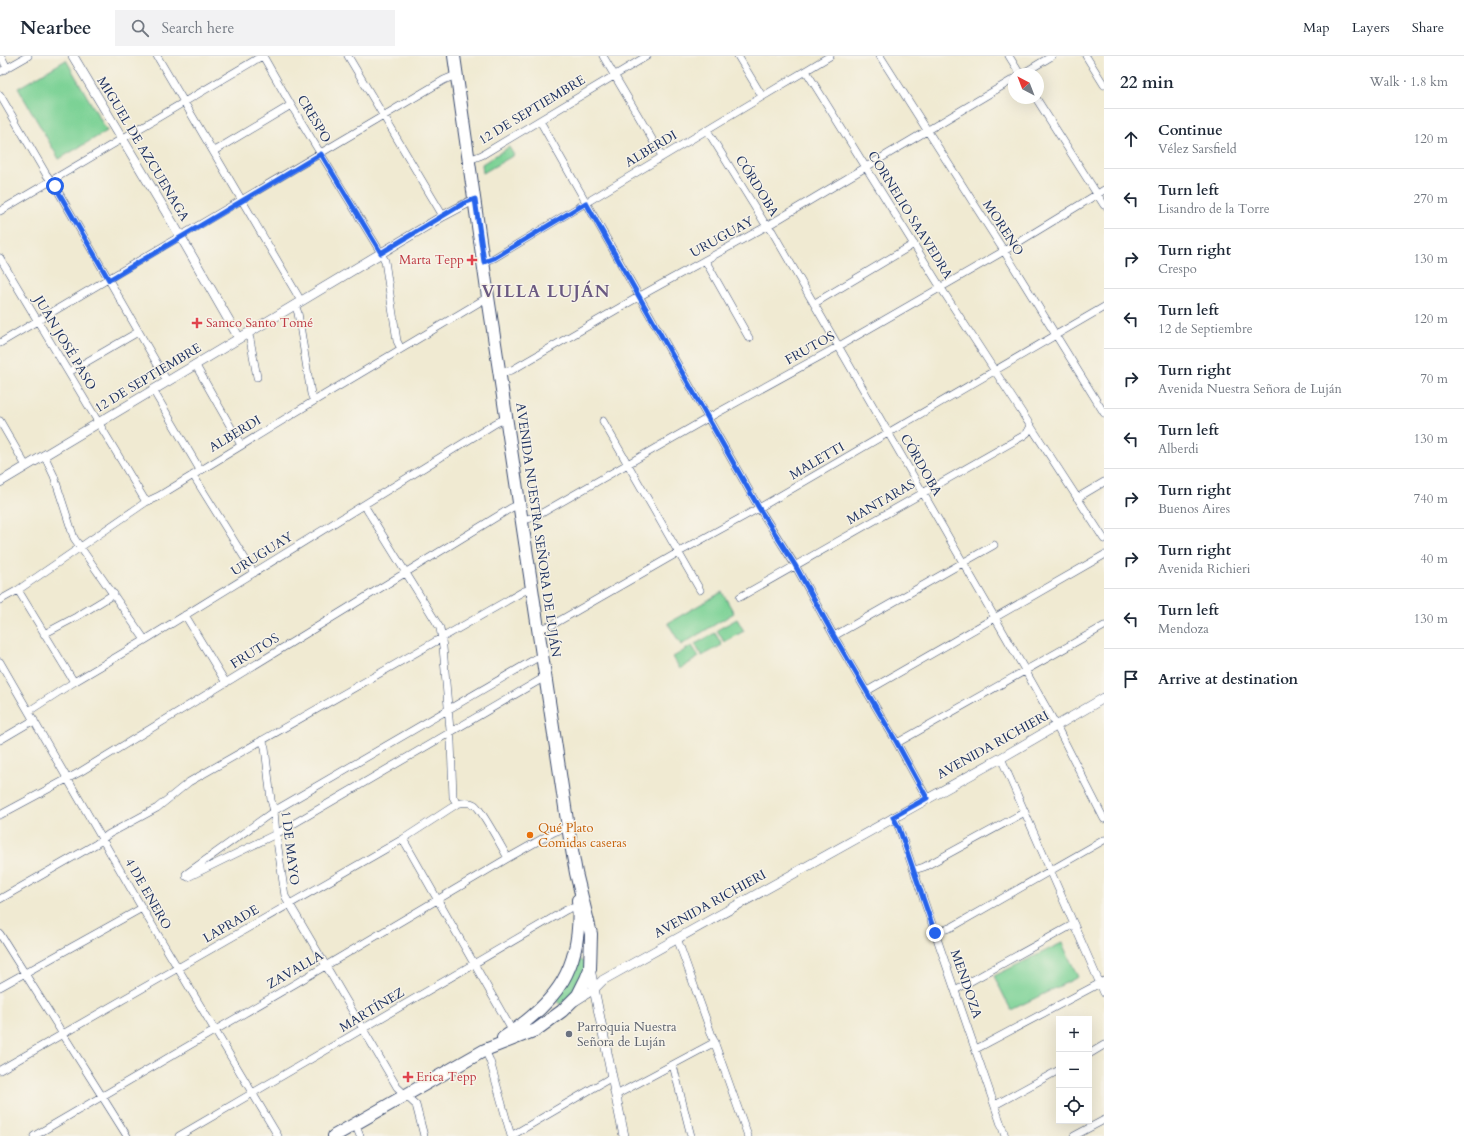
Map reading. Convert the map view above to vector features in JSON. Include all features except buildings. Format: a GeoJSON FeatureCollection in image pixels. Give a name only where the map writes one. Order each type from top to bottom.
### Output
{"type":"FeatureCollection","features":[{"type":"Feature","properties":{"kind":"main road","name":"AVENIDA NUESTRA SEÑORA DE LUJÁN"},"geometry":{"type":"LineString","coordinates":[[456,56],[456,75],[488,297],[501,373],[568,827],[576,873],[590,927],[591,966],[582,988],[572,1002]]}},
{"type":"Feature","properties":{"kind":"main road"},"geometry":{"type":"LineString","coordinates":[[487,1049],[513,1032],[537,1013],[551,999],[564,979],[574,959],[579,927],[576,873]]}},
{"type":"Feature","properties":{"kind":"main road"},"geometry":{"type":"LineString","coordinates":[[574,959],[579,956],[583,956],[588,959],[591,966]]}},
{"type":"Feature","properties":{"kind":"main road"},"geometry":{"type":"LineString","coordinates":[[551,999],[554,1008],[562,1011]]}},
{"type":"Feature","properties":{"kind":"main road","name":"AVENIDA RICHIERI"},"geometry":{"type":"LineString","coordinates":[[334,1136],[487,1049],[536,1030],[572,1002]]}},
{"type":"Feature","properties":{"kind":"street"},"geometry":{"type":"LineString","coordinates":[[1,56],[7,68]]}},
{"type":"Feature","properties":{"kind":"street"},"geometry":{"type":"LineString","coordinates":[[0,72],[28,56]]}},
{"type":"Feature","properties":{"kind":"street","name":"MIGUEL DE AZCUENAGA"},"geometry":{"type":"LineString","coordinates":[[72,56],[238,338]]}},
{"type":"Feature","properties":{"kind":"street"},"geometry":{"type":"LineString","coordinates":[[157,56],[242,200],[298,303],[298,313],[311,394],[314,401]]}},
{"type":"Feature","properties":{"kind":"street"},"geometry":{"type":"LineString","coordinates":[[0,211],[263,56]]}},
{"type":"Feature","properties":{"kind":"street","name":"CRESPO"},"geometry":{"type":"LineString","coordinates":[[263,56],[385,261],[397,341],[401,348]]}},
{"type":"Feature","properties":{"kind":"street"},"geometry":{"type":"LineString","coordinates":[[348,56],[443,216]]}},
{"type":"Feature","properties":{"kind":"street"},"geometry":{"type":"LineString","coordinates":[[603,56],[662,156]]}},
{"type":"Feature","properties":{"kind":"street","name":"12 DE SEPTIEMBRE"},"geometry":{"type":"LineString","coordinates":[[469,160],[482,155],[647,56]]}},
{"type":"Feature","properties":{"kind":"street"},"geometry":{"type":"LineString","coordinates":[[738,56],[762,96]]}},
{"type":"Feature","properties":{"kind":"street","name":"ALBERDI"},"geometry":{"type":"LineString","coordinates":[[484,262],[494,258],[830,56]]}},
{"type":"Feature","properties":{"kind":"street","name":"MORENO"},"geometry":{"type":"LineString","coordinates":[[880,56],[1004,251],[1104,413]]}},
{"type":"Feature","properties":{"kind":"street"},"geometry":{"type":"LineString","coordinates":[[1009,56],[1017,68]]}},
{"type":"Feature","properties":{"kind":"street"},"geometry":{"type":"LineString","coordinates":[[1031,68],[1052,56]]}},
{"type":"Feature","properties":{"kind":"street"},"geometry":{"type":"LineString","coordinates":[[1086,56],[1104,85]]}},
{"type":"Feature","properties":{"kind":"street","name":"CORNELIO SAAVEDRA"},"geometry":{"type":"LineString","coordinates":[[806,71],[941,288],[1104,540]]}},
{"type":"Feature","properties":{"kind":"street"},"geometry":{"type":"LineString","coordinates":[[0,343],[456,75]]}},
{"type":"Feature","properties":{"kind":"street","name":"URUGUAY"},"geometry":{"type":"LineString","coordinates":[[501,373],[512,370],[640,296],[767,226],[1008,83]]}},
{"type":"Feature","properties":{"kind":"street"},"geometry":{"type":"LineString","coordinates":[[0,95],[52,181],[167,381]]}},
{"type":"Feature","properties":{"kind":"street"},"geometry":{"type":"LineString","coordinates":[[1040,104],[1101,192],[1104,205]]}},
{"type":"Feature","properties":{"kind":"street"},"geometry":{"type":"LineString","coordinates":[[214,151],[291,105]]}},
{"type":"Feature","properties":{"kind":"street"},"geometry":{"type":"LineString","coordinates":[[540,121],[759,508],[795,565],[927,798]]}},
{"type":"Feature","properties":{"kind":"street","name":"CÓRDOBA"},"geometry":{"type":"LineString","coordinates":[[707,130],[767,226],[772,231],[815,303],[1056,725],[1104,819]]}},
{"type":"Feature","properties":{"kind":"street","name":"FRUTOS"},"geometry":{"type":"LineString","coordinates":[[523,520],[535,516],[839,346],[1004,251],[1101,192]]}},
{"type":"Feature","properties":{"kind":"street","name":"12 DE SEPTIEMBRE"},"geometry":{"type":"LineString","coordinates":[[0,482],[238,338],[443,216],[475,199]]}},
{"type":"Feature","properties":{"kind":"street"},"geometry":{"type":"LineString","coordinates":[[815,303],[914,244]]}},
{"type":"Feature","properties":{"kind":"street","name":"JUAN JOSÉ PASO"},"geometry":{"type":"LineString","coordinates":[[0,258],[146,502]]}},
{"type":"Feature","properties":{"kind":"street"},"geometry":{"type":"LineString","coordinates":[[704,260],[749,338]]}},
{"type":"Feature","properties":{"kind":"street","name":"ALBERDI"},"geometry":{"type":"LineString","coordinates":[[0,600],[18,590],[146,502],[159,496],[401,348],[488,297]]}},
{"type":"Feature","properties":{"kind":"street","name":"MALETTI"},"geometry":{"type":"LineString","coordinates":[[539,629],[552,625],[759,508],[1104,307]]}},
{"type":"Feature","properties":{"kind":"street"},"geometry":{"type":"LineString","coordinates":[[69,372],[138,332]]}},
{"type":"Feature","properties":{"kind":"street"},"geometry":{"type":"LineString","coordinates":[[248,333],[257,377]]}},
{"type":"Feature","properties":{"kind":"street"},"geometry":{"type":"LineString","coordinates":[[195,364],[242,445]]}},
{"type":"Feature","properties":{"kind":"street"},"geometry":{"type":"LineString","coordinates":[[153,390],[200,470]]}},
{"type":"Feature","properties":{"kind":"street","name":"URUGUAY"},"geometry":{"type":"LineString","coordinates":[[29,711],[496,423],[507,418]]}},
{"type":"Feature","properties":{"kind":"street"},"geometry":{"type":"LineString","coordinates":[[0,421],[26,466]]}},
{"type":"Feature","properties":{"kind":"street"},"geometry":{"type":"LineString","coordinates":[[603,421],[700,590]]}},
{"type":"Feature","properties":{"kind":"street","name":"MANTARAS"},"geometry":{"type":"LineString","coordinates":[[740,597],[1023,436],[1027,433],[1031,426]]}},
{"type":"Feature","properties":{"kind":"street"},"geometry":{"type":"LineString","coordinates":[[44,455],[54,476],[72,533],[145,640]]}},
{"type":"Feature","properties":{"kind":"street"},"geometry":{"type":"LineString","coordinates":[[193,475],[254,572]]}},
{"type":"Feature","properties":{"kind":"street"},"geometry":{"type":"LineString","coordinates":[[1077,498],[1104,482]]}},
{"type":"Feature","properties":{"kind":"street","name":"FRUTOS"},"geometry":{"type":"LineString","coordinates":[[0,815],[67,779],[511,508],[520,504]]}},
{"type":"Feature","properties":{"kind":"street"},"geometry":{"type":"LineString","coordinates":[[364,505],[440,628],[448,709],[453,797],[457,804],[463,802],[474,804],[478,808],[508,858]]}},
{"type":"Feature","properties":{"kind":"street"},"geometry":{"type":"LineString","coordinates":[[834,636],[994,545]]}},
{"type":"Feature","properties":{"kind":"street"},"geometry":{"type":"LineString","coordinates":[[867,690],[1104,555]]}},
{"type":"Feature","properties":{"kind":"street"},"geometry":{"type":"LineString","coordinates":[[0,899],[157,808],[189,782],[442,637],[524,592],[533,589]]}},
{"type":"Feature","properties":{"kind":"street"},"geometry":{"type":"LineString","coordinates":[[18,590],[74,682]]}},
{"type":"Feature","properties":{"kind":"street"},"geometry":{"type":"LineString","coordinates":[[44,634],[114,594]]}},
{"type":"Feature","properties":{"kind":"street"},"geometry":{"type":"LineString","coordinates":[[185,615],[226,683]]}},
{"type":"Feature","properties":{"kind":"street"},"geometry":{"type":"LineString","coordinates":[[897,743],[1104,626]]}},
{"type":"Feature","properties":{"kind":"street"},"geometry":{"type":"LineString","coordinates":[[542,655],[274,811],[186,874],[186,876],[188,877],[276,834],[545,677]]}},
{"type":"Feature","properties":{"kind":"street","name":"4 DE ENERO"},"geometry":{"type":"LineString","coordinates":[[0,662],[142,908],[278,1136]]}},
{"type":"Feature","properties":{"kind":"street","name":"AVENIDA RICHIERI"},"geometry":{"type":"LineString","coordinates":[[572,1002],[594,989],[603,980],[676,938],[1001,758],[1104,698]]}},
{"type":"Feature","properties":{"kind":"street"},"geometry":{"type":"LineString","coordinates":[[0,740],[34,720]]}},
{"type":"Feature","properties":{"kind":"street","name":"1 DE MAYO"},"geometry":{"type":"LineString","coordinates":[[262,740],[265,747],[285,896],[397,1086],[416,1105],[424,1136]]}},
{"type":"Feature","properties":{"kind":"street"},"geometry":{"type":"LineString","coordinates":[[1001,758],[1074,924],[1102,982],[1104,993]]}},
{"type":"Feature","properties":{"kind":"street","name":"LAPRADE"},"geometry":{"type":"LineString","coordinates":[[0,1070],[403,839],[457,804]]}},
{"type":"Feature","properties":{"kind":"street"},"geometry":{"type":"LineString","coordinates":[[914,870],[924,867],[1025,812]]}},
{"type":"Feature","properties":{"kind":"street","name":"MENDOZA"},"geometry":{"type":"LineString","coordinates":[[893,817],[899,828],[914,870],[1005,1136]]}},
{"type":"Feature","properties":{"kind":"street","name":"ZAVALLA"},"geometry":{"type":"LineString","coordinates":[[34,1136],[508,858],[554,832],[568,827]]}},
{"type":"Feature","properties":{"kind":"street"},"geometry":{"type":"LineString","coordinates":[[403,839],[513,1032]]}},
{"type":"Feature","properties":{"kind":"street"},"geometry":{"type":"LineString","coordinates":[[935,933],[952,927],[1104,840]]}},
{"type":"Feature","properties":{"kind":"street"},"geometry":{"type":"LineString","coordinates":[[0,987],[142,908]]}},
{"type":"Feature","properties":{"kind":"street","name":"MARTÍNEZ"},"geometry":{"type":"LineString","coordinates":[[179,1136],[566,910],[571,908],[579,908]]}},
{"type":"Feature","properties":{"kind":"street"},"geometry":{"type":"LineString","coordinates":[[955,990],[1074,924]]}},
{"type":"Feature","properties":{"kind":"street"},"geometry":{"type":"LineString","coordinates":[[0,934],[127,1136]]}},
{"type":"Feature","properties":{"kind":"street"},"geometry":{"type":"LineString","coordinates":[[676,938],[715,1042],[746,1135]]}},
{"type":"Feature","properties":{"kind":"street"},"geometry":{"type":"LineString","coordinates":[[591,966],[594,989],[624,1136]]}},
{"type":"Feature","properties":{"kind":"street"},"geometry":{"type":"LineString","coordinates":[[976,1049],[1102,982]]}},
{"type":"Feature","properties":{"kind":"street"},"geometry":{"type":"LineString","coordinates":[[616,1095],[715,1042]]}},
{"type":"Feature","properties":{"kind":"street"},"geometry":{"type":"LineString","coordinates":[[1092,1052],[1104,1046]]}},
{"type":"Feature","properties":{"kind":"street"},"geometry":{"type":"LineString","coordinates":[[487,1049],[511,1136],[612,1077]]}},
{"type":"Feature","properties":{"kind":"street"},"geometry":{"type":"LineString","coordinates":[[673,1065],[691,1136]]}},
{"type":"Feature","properties":{"kind":"street"},"geometry":{"type":"LineString","coordinates":[[995,1105],[1056,1072]]}},
{"type":"Feature","properties":{"kind":"street"},"geometry":{"type":"LineString","coordinates":[[1074,1136],[1104,1120]]}},
{"type":"Feature","properties":{"kind":"street"},"geometry":{"type":"LineString","coordinates":[[355,1124],[360,1136]]}},
{"type":"Feature","properties":{"kind":"green space"},"geometry":{"type":"Polygon","coordinates":[[[66,60],[107,131],[59,159],[18,88],[66,60]]]}},
{"type":"Feature","properties":{"kind":"green space"},"geometry":{"type":"Polygon","coordinates":[[[509,147],[514,155],[483,173],[482,164],[509,147]]]}},
{"type":"Feature","properties":{"kind":"green space"},"geometry":{"type":"Polygon","coordinates":[[[722,592],[734,613],[681,645],[668,623],[722,592]]]}},
{"type":"Feature","properties":{"kind":"green space"},"geometry":{"type":"Polygon","coordinates":[[[737,619],[744,631],[724,642],[717,630],[737,619]]]}},
{"type":"Feature","properties":{"kind":"green space"},"geometry":{"type":"Polygon","coordinates":[[[715,633],[722,645],[702,656],[695,644],[715,633]]]}},
{"type":"Feature","properties":{"kind":"green space"},"geometry":{"type":"Polygon","coordinates":[[[692,646],[699,657],[680,669],[673,657],[692,646]]]}},
{"type":"Feature","properties":{"kind":"green space"},"geometry":{"type":"Polygon","coordinates":[[[1062,943],[1078,977],[1011,1010],[994,976],[1062,943]]]}},
{"type":"Feature","properties":{"kind":"green space"},"geometry":{"type":"Polygon","coordinates":[[[580,960],[587,964],[580,984],[562,1004],[559,1003],[557,1000],[576,962],[580,960]]]}},
{"type":"Feature","properties":{"kind":"place","name":"Marta Tepp"},"geometry":{"type":"Point","coordinates":[472,260]}},
{"type":"Feature","properties":{"kind":"place","name":"Samco Santo Tomé"},"geometry":{"type":"Point","coordinates":[197,323]}},
{"type":"Feature","properties":{"kind":"place","name":"Qué Plato Comidas caseras"},"geometry":{"type":"Point","coordinates":[530,835]}},
{"type":"Feature","properties":{"kind":"place","name":"Parroquia Nuestra Señora de Luján"},"geometry":{"type":"Point","coordinates":[569,1034]}},
{"type":"Feature","properties":{"kind":"place","name":"Erica Tepp"},"geometry":{"type":"Point","coordinates":[408,1077]}},
{"type":"Feature","properties":{"kind":"district","name":"VILLA LUJÁN"},"geometry":{"type":"Point","coordinates":[546,291]}},
{"type":"Feature","properties":{"kind":"route"},"geometry":{"type":"LineString","coordinates":[[55,186],[109,280],[321,154],[381,253],[464,203],[475,199],[484,262],[494,258],[586,203],[759,508],[795,565],[834,636],[867,690],[927,798],[893,817],[899,828],[935,933]]}}]}
